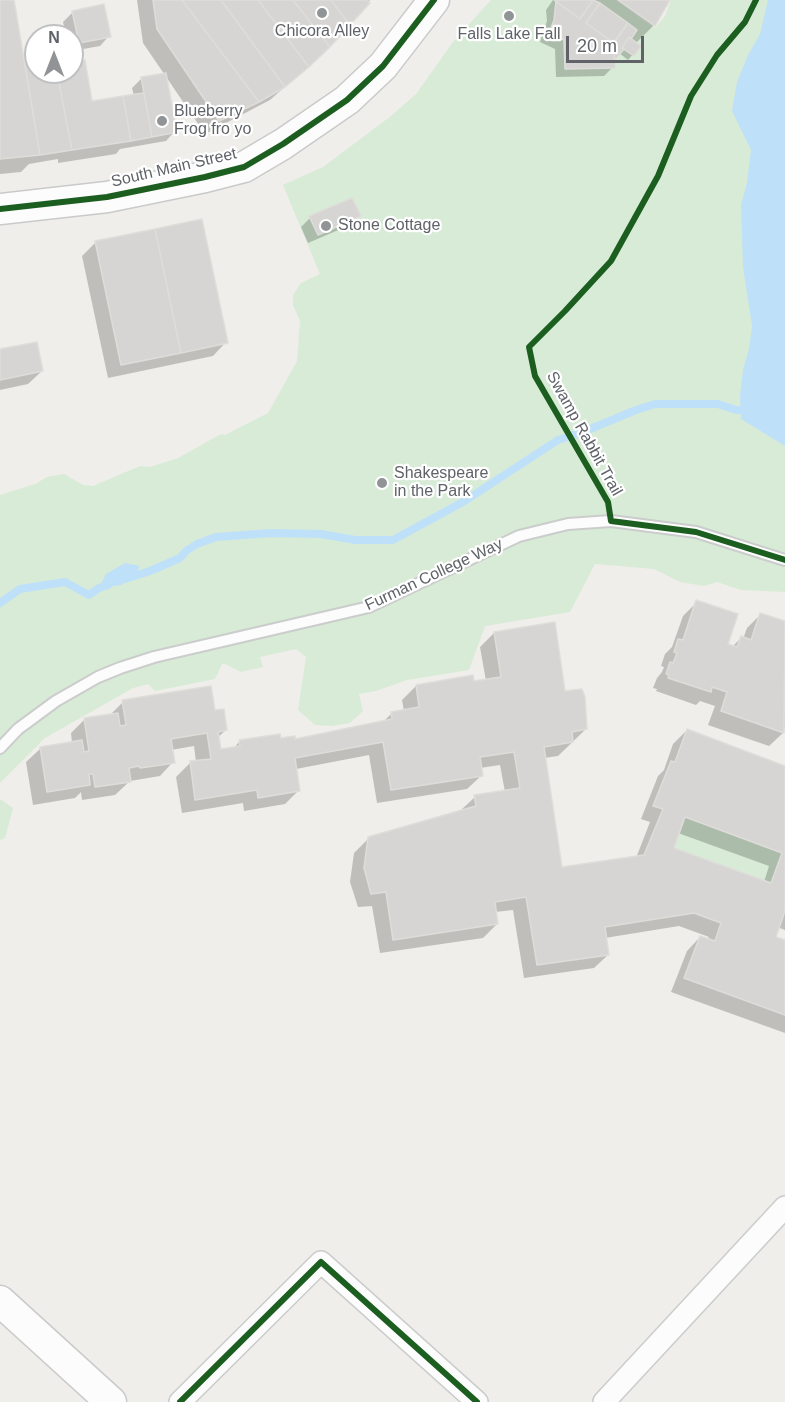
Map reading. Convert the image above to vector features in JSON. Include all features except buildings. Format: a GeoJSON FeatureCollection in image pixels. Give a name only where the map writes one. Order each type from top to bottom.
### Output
{"type":"FeatureCollection","features":[{"type":"Feature","properties":{"kind":"street","name":"South Main Street"},"geometry":{"type":"LineString","coordinates":[[0,209],[106,197],[244,167],[283,144],[347,99],[383,66],[434,0]]}},
{"type":"Feature","properties":{"kind":"street"},"geometry":{"type":"LineString","coordinates":[[604,1402],[785,1207]]}},
{"type":"Feature","properties":{"kind":"street"},"geometry":{"type":"LineString","coordinates":[[180,1402],[321,1262],[477,1402]]}},
{"type":"Feature","properties":{"kind":"street"},"geometry":{"type":"LineString","coordinates":[[0,1301],[111,1402]]}},
{"type":"Feature","properties":{"kind":"lane","name":"Furman College Way"},"geometry":{"type":"LineString","coordinates":[[0,748],[18,729],[56,701],[98,677],[120,668],[154,657],[369,607],[519,536],[568,524],[611,522],[696,532],[785,560]]}},
{"type":"Feature","properties":{"kind":"green space"},"geometry":{"type":"Polygon","coordinates":[[[491,0],[616,0],[655,28],[665,16],[671,0],[785,0],[785,592],[741,590],[717,582],[704,586],[680,582],[654,569],[595,564],[570,612],[485,626],[469,670],[407,680],[376,691],[359,694],[363,711],[350,723],[332,726],[315,725],[298,710],[306,657],[296,649],[260,657],[263,667],[241,672],[222,664],[215,679],[155,691],[148,684],[133,688],[45,738],[0,783],[0,495],[35,484],[47,477],[64,474],[83,485],[93,486],[140,466],[150,467],[178,458],[221,434],[225,435],[268,413],[297,361],[300,321],[293,305],[293,295],[301,283],[320,274],[283,185],[323,167],[391,116],[416,94],[453,42],[491,0]]]}},
{"type":"Feature","properties":{"kind":"green space"},"geometry":{"type":"Polygon","coordinates":[[[0,799],[13,808],[5,838],[0,840],[0,799]]]}},
{"type":"Feature","properties":{"kind":"green space"},"geometry":{"type":"Polygon","coordinates":[[[685,817],[782,853],[771,883],[674,848],[685,817]]]}},
{"type":"Feature","properties":{"kind":"water"},"geometry":{"type":"Polygon","coordinates":[[[768,0],[785,0],[785,446],[741,419],[740,396],[752,326],[743,267],[741,205],[747,183],[751,150],[732,111],[737,82],[760,34],[768,0]]]}},
{"type":"Feature","properties":{"kind":"water"},"geometry":{"type":"Polygon","coordinates":[[[125,563],[140,566],[134,578],[121,585],[99,588],[106,574],[125,563]]]}},
{"type":"Feature","properties":{"kind":"waterway"},"geometry":{"type":"LineString","coordinates":[[125,579],[180,558],[197,544],[216,537],[271,533],[321,534],[355,540],[393,540],[463,502],[558,440],[636,410],[655,404],[718,404],[736,410],[751,410]]}},
{"type":"Feature","properties":{"kind":"waterway"},"geometry":{"type":"LineString","coordinates":[[0,603],[20,589],[65,582],[89,595],[108,585]]}},
{"type":"Feature","properties":{"kind":"cycle path"},"geometry":{"type":"LineString","coordinates":[[0,209],[107,197],[244,167],[283,144],[347,100],[383,66],[434,0]]}},
{"type":"Feature","properties":{"kind":"cycle path","name":"Swamp Rabbit Trail"},"geometry":{"type":"LineString","coordinates":[[756,0],[745,22],[717,55],[691,96],[658,176],[611,261],[529,347],[535,376],[608,502],[611,521],[696,532],[785,560]]}},
{"type":"Feature","properties":{"kind":"cycle path"},"geometry":{"type":"LineString","coordinates":[[180,1402],[321,1262],[477,1402]]}},
{"type":"Feature","properties":{"kind":"place","name":"Chicora Alley"},"geometry":{"type":"Point","coordinates":[322,13]}},
{"type":"Feature","properties":{"kind":"place","name":"Falls Lake Fall"},"geometry":{"type":"Point","coordinates":[509,16]}},
{"type":"Feature","properties":{"kind":"place","name":"Blueberry Frog fro yo"},"geometry":{"type":"Point","coordinates":[162,121]}},
{"type":"Feature","properties":{"kind":"place","name":"Stone Cottage"},"geometry":{"type":"Point","coordinates":[326,226]}},
{"type":"Feature","properties":{"kind":"place","name":"Shakespeare in the Park"},"geometry":{"type":"Point","coordinates":[382,483]}}]}
